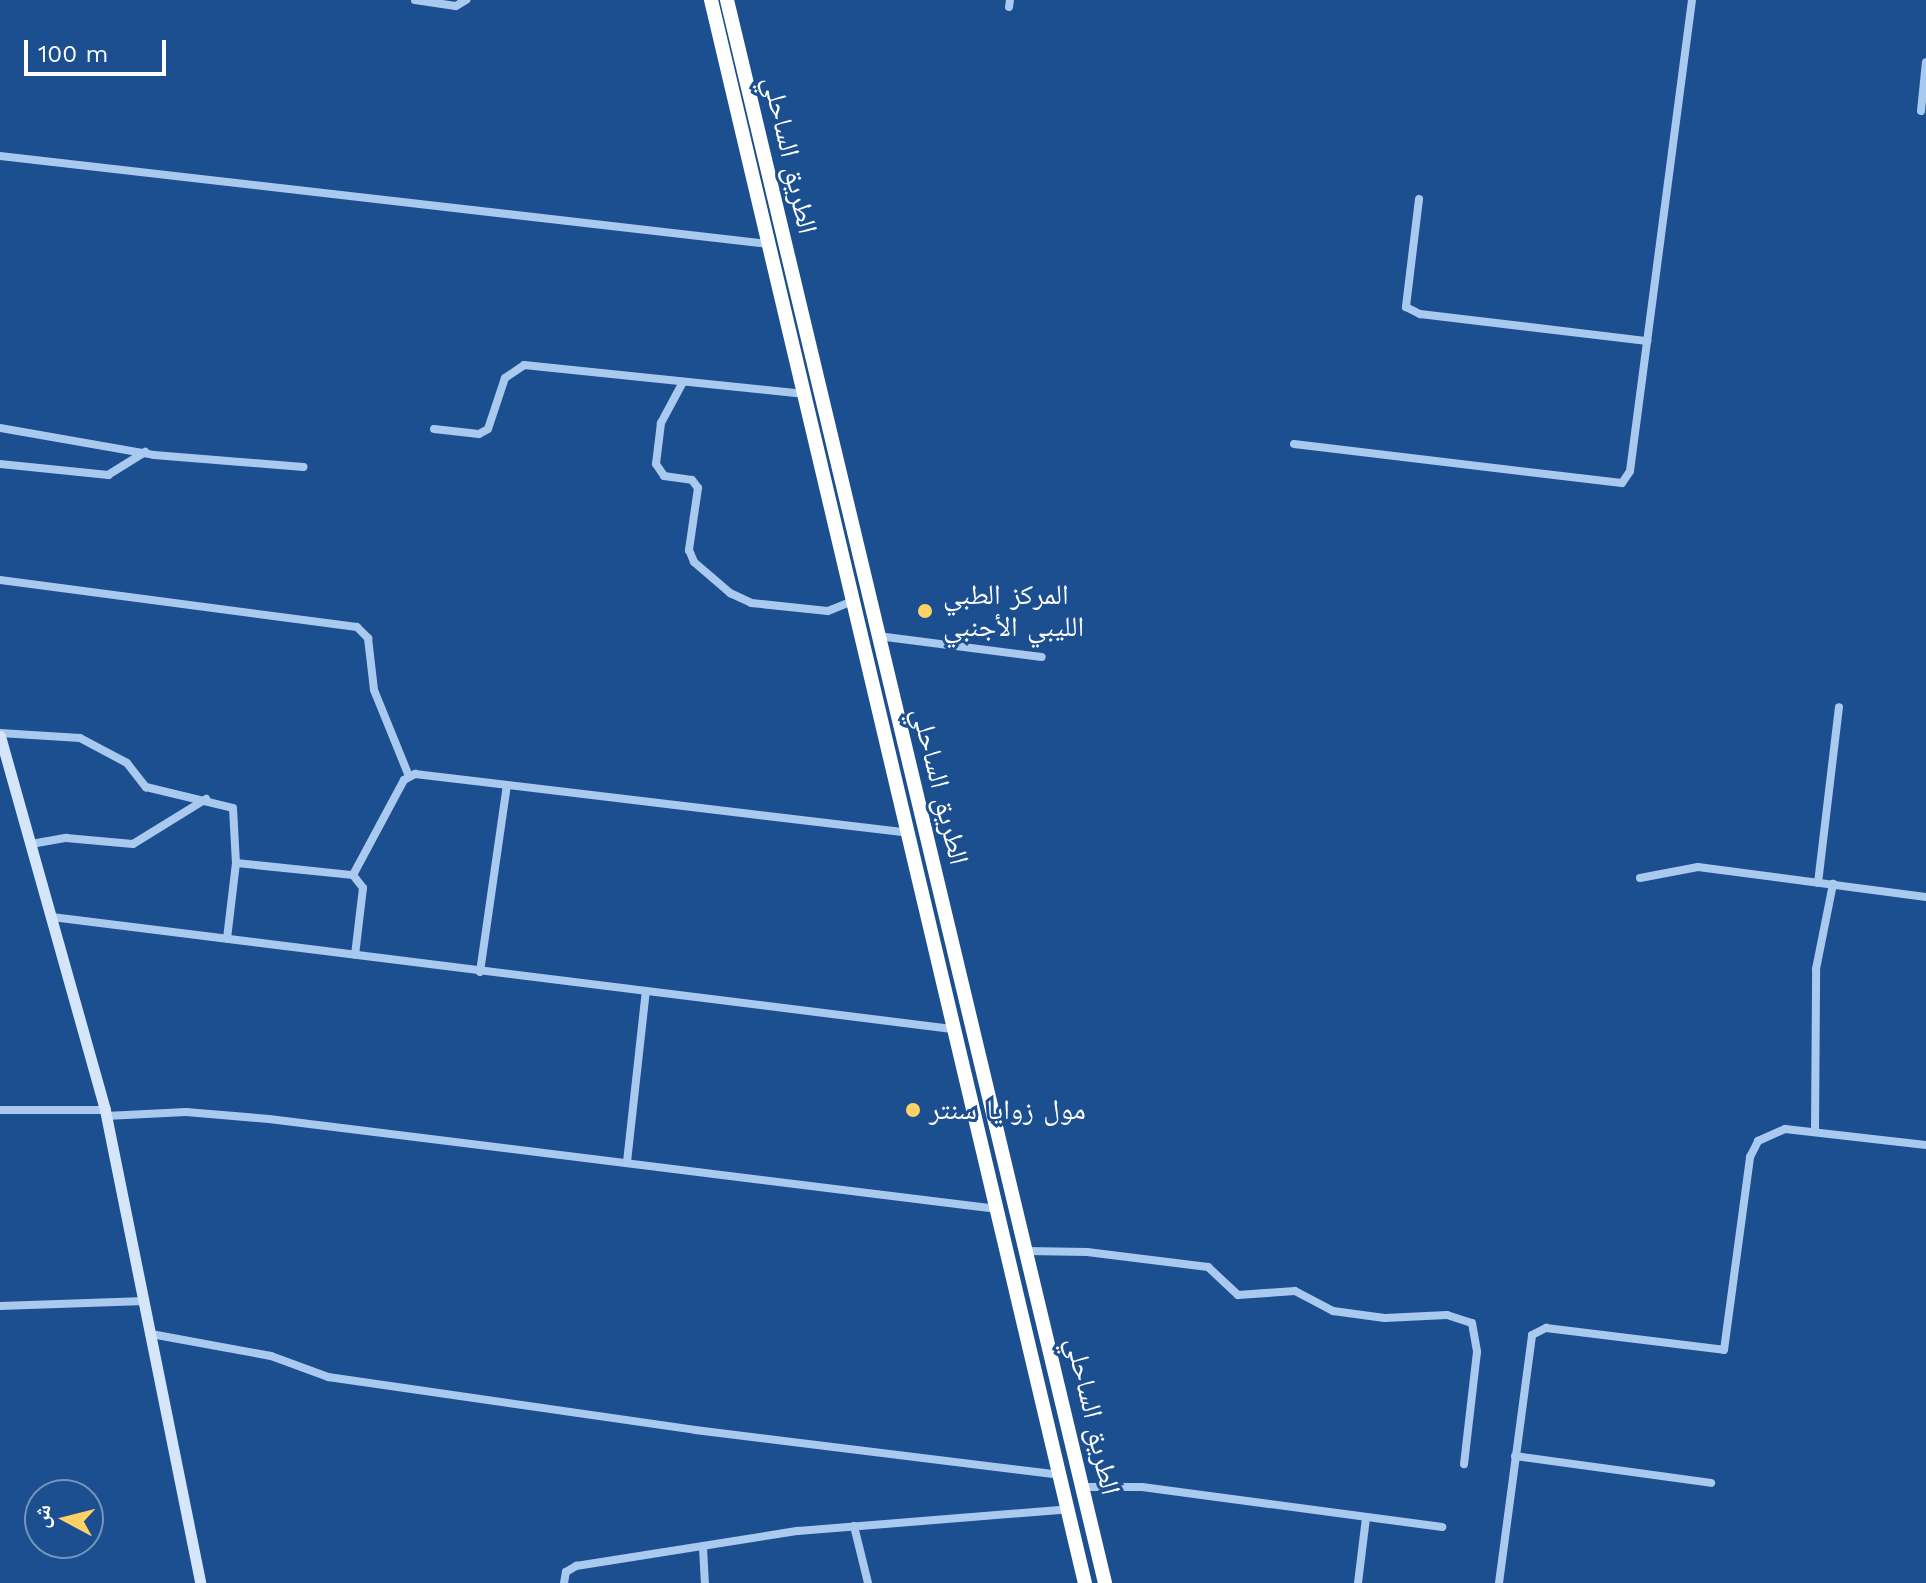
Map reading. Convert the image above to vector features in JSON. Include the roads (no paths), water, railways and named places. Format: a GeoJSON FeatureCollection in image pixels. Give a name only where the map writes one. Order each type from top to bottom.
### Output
{"type":"FeatureCollection","features":[{"type":"Feature","properties":{"kind":"highway","name":"الطريق الساحلي"},"geometry":{"type":"LineString","coordinates":[[711,0],[1085,1583]]}},
{"type":"Feature","properties":{"kind":"highway","name":"الطريق الساحلي"},"geometry":{"type":"LineString","coordinates":[[727,0],[1105,1583]]}},
{"type":"Feature","properties":{"kind":"street"},"geometry":{"type":"LineString","coordinates":[[415,0],[456,6],[466,0]]}},
{"type":"Feature","properties":{"kind":"street"},"geometry":{"type":"LineString","coordinates":[[1294,444],[1622,483],[1630,471],[1692,0]]}},
{"type":"Feature","properties":{"kind":"street"},"geometry":{"type":"LineString","coordinates":[[1921,111],[1926,62]]}},
{"type":"Feature","properties":{"kind":"street"},"geometry":{"type":"LineString","coordinates":[[0,156],[770,244]]}},
{"type":"Feature","properties":{"kind":"street"},"geometry":{"type":"LineString","coordinates":[[1419,199],[1406,307],[1420,314],[1647,341]]}},
{"type":"Feature","properties":{"kind":"street"},"geometry":{"type":"LineString","coordinates":[[434,429],[479,434],[488,429],[501,385],[524,365],[806,394]]}},
{"type":"Feature","properties":{"kind":"street"},"geometry":{"type":"LineString","coordinates":[[683,382],[661,423],[656,464],[664,476],[692,480],[698,488],[689,550],[694,562],[730,593],[751,603],[828,611],[854,601]]}},
{"type":"Feature","properties":{"kind":"street"},"geometry":{"type":"LineString","coordinates":[[0,428],[145,452],[304,467]]}},
{"type":"Feature","properties":{"kind":"street"},"geometry":{"type":"LineString","coordinates":[[0,464],[108,475],[145,452]]}},
{"type":"Feature","properties":{"kind":"street"},"geometry":{"type":"LineString","coordinates":[[0,580],[357,627],[368,638],[370,672],[386,730],[409,776]]}},
{"type":"Feature","properties":{"kind":"street"},"geometry":{"type":"LineString","coordinates":[[877,635],[1042,657]]}},
{"type":"Feature","properties":{"kind":"street"},"geometry":{"type":"LineString","coordinates":[[1818,883],[1839,707]]}},
{"type":"Feature","properties":{"kind":"street"},"geometry":{"type":"LineString","coordinates":[[200,1583],[105,1113],[31,844],[4,763],[0,735],[80,738],[127,763],[146,787],[207,799],[233,808],[238,818],[236,863],[227,938]]}},
{"type":"Feature","properties":{"kind":"street"},"geometry":{"type":"LineString","coordinates":[[409,776],[908,833]]}},
{"type":"Feature","properties":{"kind":"street"},"geometry":{"type":"LineString","coordinates":[[353,875],[409,776]]}},
{"type":"Feature","properties":{"kind":"street"},"geometry":{"type":"LineString","coordinates":[[480,972],[507,785]]}},
{"type":"Feature","properties":{"kind":"street"},"geometry":{"type":"LineString","coordinates":[[31,844],[66,838],[133,844],[207,799]]}},
{"type":"Feature","properties":{"kind":"street"},"geometry":{"type":"LineString","coordinates":[[236,863],[353,875],[363,888],[355,955]]}},
{"type":"Feature","properties":{"kind":"street"},"geometry":{"type":"LineString","coordinates":[[1640,878],[1698,867],[1926,897]]}},
{"type":"Feature","properties":{"kind":"street"},"geometry":{"type":"LineString","coordinates":[[1815,1131],[1816,969],[1833,884]]}},
{"type":"Feature","properties":{"kind":"street"},"geometry":{"type":"LineString","coordinates":[[52,917],[952,1029]]}},
{"type":"Feature","properties":{"kind":"street"},"geometry":{"type":"LineString","coordinates":[[627,1162],[646,991]]}},
{"type":"Feature","properties":{"kind":"street"},"geometry":{"type":"LineString","coordinates":[[0,1110],[186,1112],[269,1119],[997,1209]]}},
{"type":"Feature","properties":{"kind":"street"},"geometry":{"type":"LineString","coordinates":[[1499,1583],[1525,1356],[1538,1330],[1724,1350],[1753,1149],[1774,1131],[1815,1131],[1926,1145]]}},
{"type":"Feature","properties":{"kind":"street"},"geometry":{"type":"LineString","coordinates":[[1027,1251],[1087,1252],[1208,1267],[1244,1296],[1295,1291],[1333,1311],[1385,1318],[1447,1315],[1472,1323],[1477,1352],[1464,1464]]}},
{"type":"Feature","properties":{"kind":"street"},"geometry":{"type":"LineString","coordinates":[[0,1306],[145,1301]]}},
{"type":"Feature","properties":{"kind":"street"},"geometry":{"type":"LineString","coordinates":[[151,1334],[271,1356],[328,1377],[695,1430],[1060,1475]]}},
{"type":"Feature","properties":{"kind":"street"},"geometry":{"type":"LineString","coordinates":[[1515,1456],[1711,1483]]}},
{"type":"Feature","properties":{"kind":"street"},"geometry":{"type":"LineString","coordinates":[[1084,1487],[1142,1487],[1442,1527]]}},
{"type":"Feature","properties":{"kind":"street"},"geometry":{"type":"LineString","coordinates":[[564,1583],[566,1572],[576,1566],[703,1547],[854,1526],[1069,1509]]}},
{"type":"Feature","properties":{"kind":"street"},"geometry":{"type":"LineString","coordinates":[[1358,1583],[1366,1518]]}},
{"type":"Feature","properties":{"kind":"street"},"geometry":{"type":"LineString","coordinates":[[854,1526],[868,1583]]}},
{"type":"Feature","properties":{"kind":"street"},"geometry":{"type":"LineString","coordinates":[[703,1547],[705,1583]]}},
{"type":"Feature","properties":{"kind":"place","name":"المركز الطبي الليبي الأجنبي"},"geometry":{"type":"Point","coordinates":[925,611]}},
{"type":"Feature","properties":{"kind":"place","name":"مول زوايا سنتر"},"geometry":{"type":"Point","coordinates":[913,1110]}}]}
